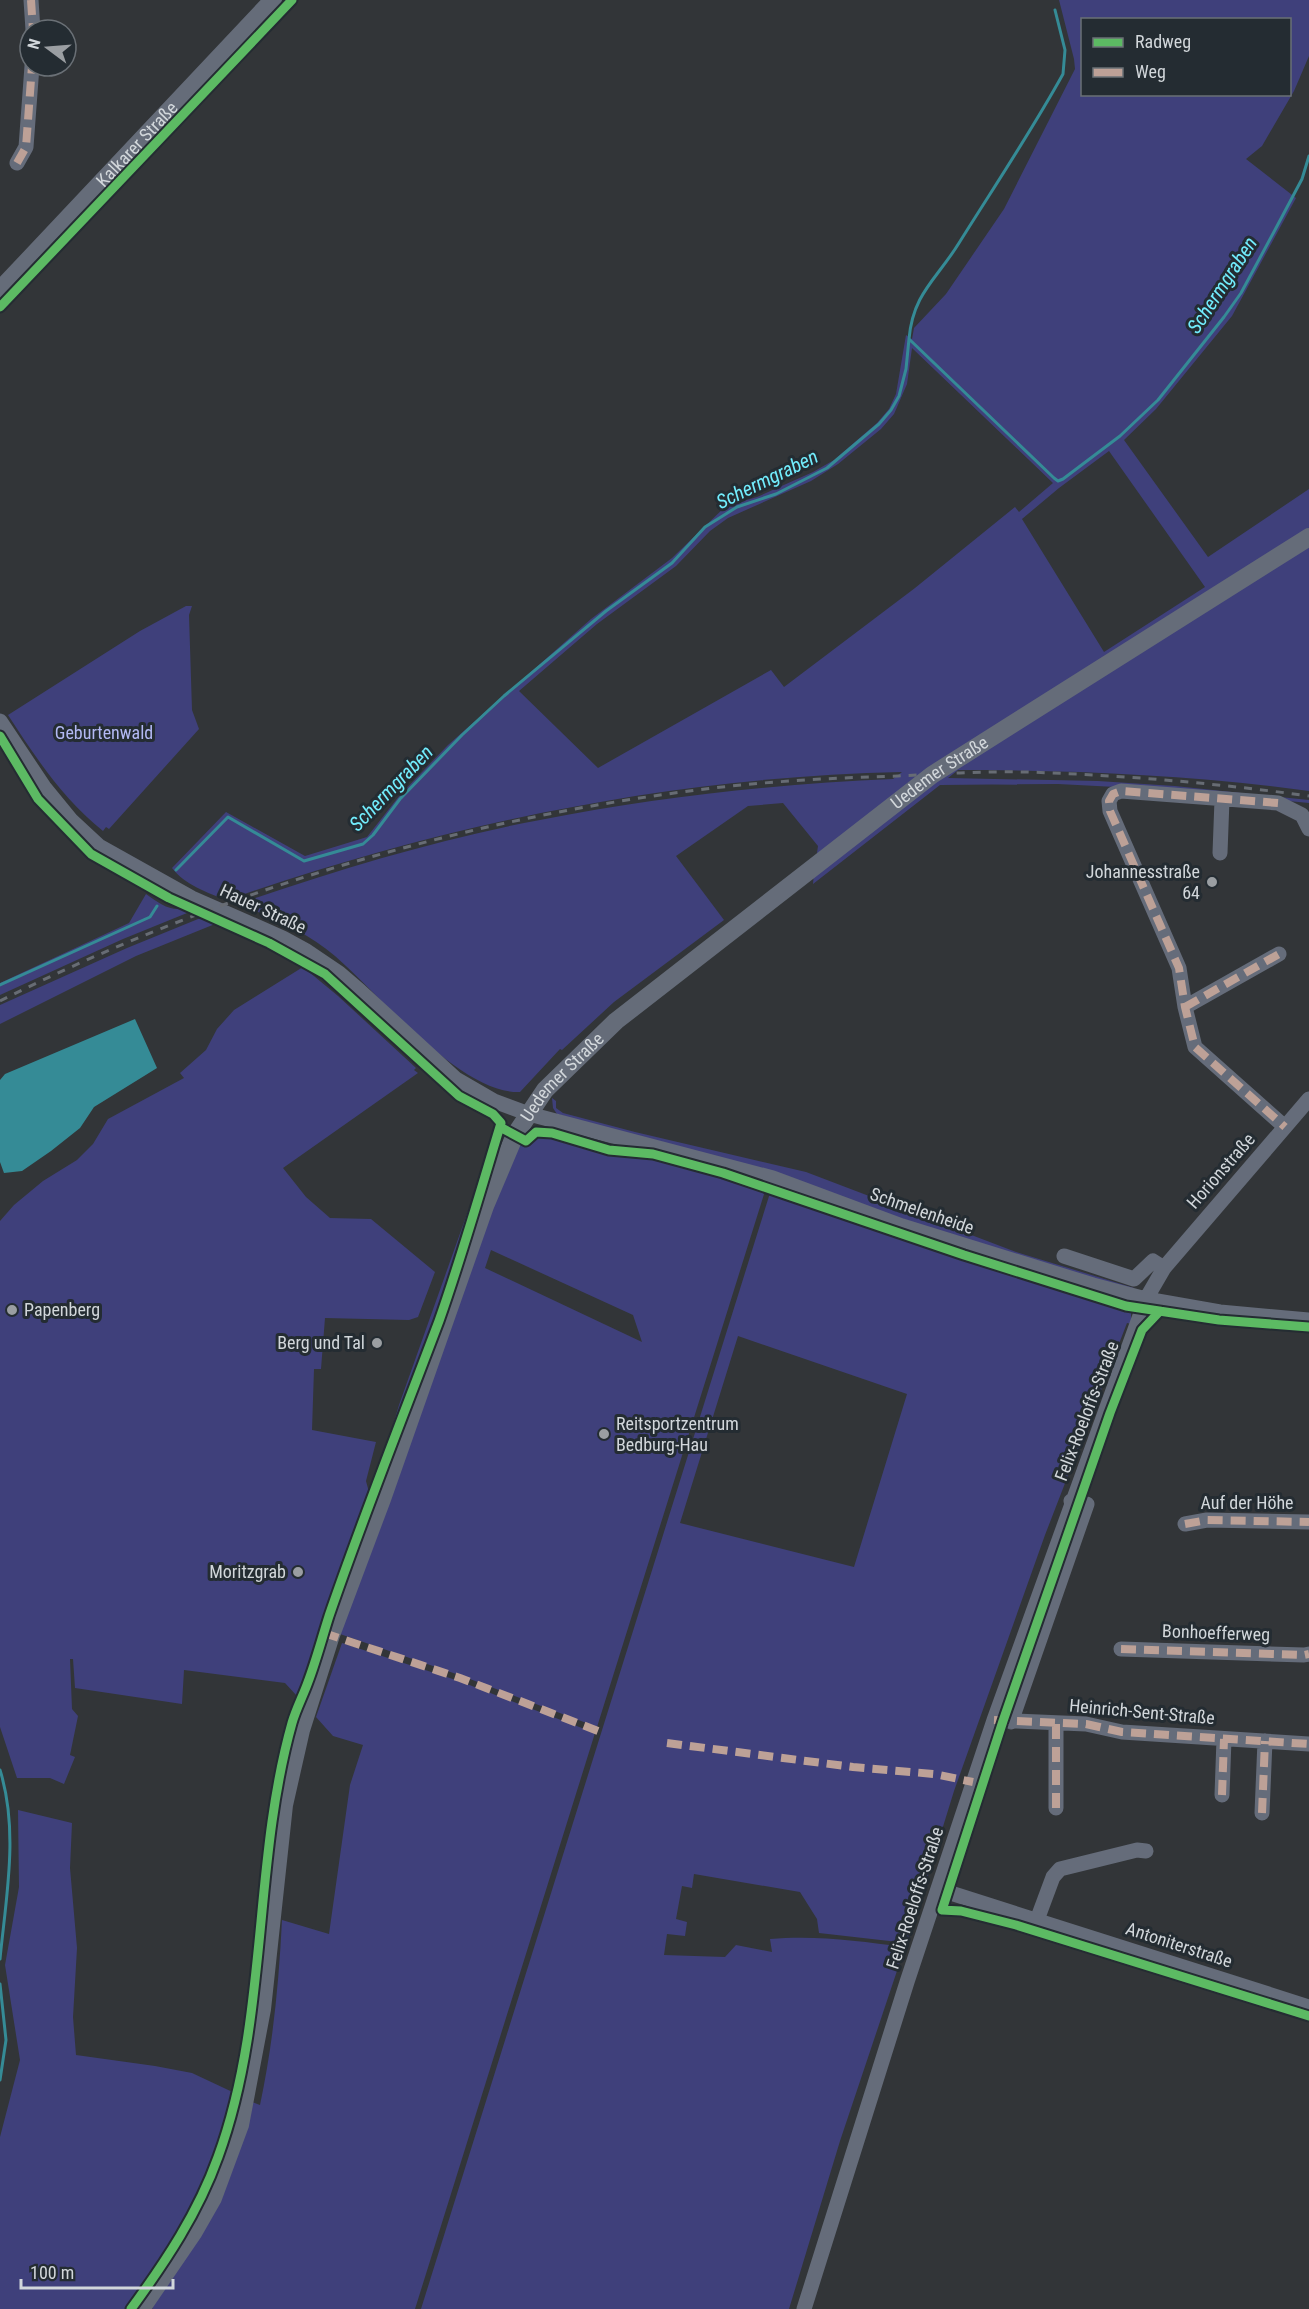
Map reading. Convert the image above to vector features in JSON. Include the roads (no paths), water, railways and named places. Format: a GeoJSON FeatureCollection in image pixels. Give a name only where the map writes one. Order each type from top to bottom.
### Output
{"type":"FeatureCollection","features":[{"type":"Feature","properties":{"kind":"main road","name":"Kalkarer Straße"},"geometry":{"type":"LineString","coordinates":[[0,290],[273,0]]}},
{"type":"Feature","properties":{"kind":"main road","name":"Uedemer Straße"},"geometry":{"type":"LineString","coordinates":[[141,2309],[193,2234],[213,2198],[240,2125],[262,2008],[284,1805],[301,1730],[330,1635],[382,1499],[485,1206],[507,1152],[529,1114],[545,1090],[616,1021],[932,775],[1309,537]]}},
{"type":"Feature","properties":{"kind":"street"},"geometry":{"type":"LineString","coordinates":[[32,0],[33,18]]}},
{"type":"Feature","properties":{"kind":"street"},"geometry":{"type":"LineString","coordinates":[[17,163],[26,147],[32,78]]}},
{"type":"Feature","properties":{"kind":"street","name":"Hauer Straße"},"geometry":{"type":"LineString","coordinates":[[0,721],[50,795],[70,820],[99,846],[192,898],[306,950],[353,985],[456,1079],[494,1101],[529,1114]]}},
{"type":"Feature","properties":{"kind":"street"},"geometry":{"type":"LineString","coordinates":[[1285,1127],[1195,1047],[1185,1007],[1179,968],[1110,812],[1109,801],[1113,794],[1121,791],[1278,803],[1302,815],[1309,829]]}},
{"type":"Feature","properties":{"kind":"street"},"geometry":{"type":"LineString","coordinates":[[1220,853],[1222,800]]}},
{"type":"Feature","properties":{"kind":"street"},"geometry":{"type":"LineString","coordinates":[[1185,1007],[1280,954]]}},
{"type":"Feature","properties":{"kind":"street","name":"Horionstraße"},"geometry":{"type":"LineString","coordinates":[[1146,1299],[1164,1268],[1309,1099]]}},
{"type":"Feature","properties":{"kind":"street","name":"Schmelenheide"},"geometry":{"type":"LineString","coordinates":[[529,1114],[773,1178],[922,1232],[1146,1299],[1220,1312],[1309,1320]]}},
{"type":"Feature","properties":{"kind":"street"},"geometry":{"type":"LineString","coordinates":[[1064,1256],[1134,1279],[1153,1261],[1164,1268]]}},
{"type":"Feature","properties":{"kind":"street","name":"Felix-Roeloffs-Straße"},"geometry":{"type":"LineString","coordinates":[[804,2309],[994,1720],[1071,1501],[1146,1299]]}},
{"type":"Feature","properties":{"kind":"street","name":"Felix-Roeloffs-Straße"},"geometry":{"type":"LineString","coordinates":[[1011,1722],[1087,1504],[1071,1501]]}},
{"type":"Feature","properties":{"kind":"street","name":"Auf der Höhe"},"geometry":{"type":"LineString","coordinates":[[1185,1524],[1208,1520],[1309,1522]]}},
{"type":"Feature","properties":{"kind":"street","name":"Bonhoefferweg"},"geometry":{"type":"LineString","coordinates":[[1121,1649],[1304,1655],[1309,1653]]}},
{"type":"Feature","properties":{"kind":"street","name":"Heinrich-Sent-Straße"},"geometry":{"type":"LineString","coordinates":[[994,1720],[1086,1724],[1122,1732],[1309,1744]]}},
{"type":"Feature","properties":{"kind":"street","name":"Heinrich-Sent-Straße"},"geometry":{"type":"LineString","coordinates":[[1056,1724],[1056,1808]]}},
{"type":"Feature","properties":{"kind":"street","name":"Heinrich-Sent-Straße"},"geometry":{"type":"LineString","coordinates":[[1222,1795],[1224,1739]]}},
{"type":"Feature","properties":{"kind":"street"},"geometry":{"type":"LineString","coordinates":[[1262,1813],[1265,1742]]}},
{"type":"Feature","properties":{"kind":"street"},"geometry":{"type":"LineString","coordinates":[[1037,1920],[1053,1877],[1060,1869],[1137,1850],[1146,1851]]}},
{"type":"Feature","properties":{"kind":"street","name":"Antoniterstraße"},"geometry":{"type":"LineString","coordinates":[[938,1888],[1309,2007]]}},
{"type":"Feature","properties":{"kind":"water"},"geometry":{"type":"Polygon","coordinates":[[[135,1019],[157,1068],[94,1107],[80,1128],[22,1171],[4,1173],[0,1162],[0,1080],[5,1074],[135,1019]]]}},
{"type":"Feature","properties":{"kind":"waterway"},"geometry":{"type":"LineString","coordinates":[[909,339],[915,310],[927,287],[951,256],[1063,74],[1065,50],[1055,10]]}},
{"type":"Feature","properties":{"kind":"waterway","name":"Schermgraben"},"geometry":{"type":"LineString","coordinates":[[176,870],[228,817],[304,861],[363,844],[373,835],[400,799],[462,735],[504,696],[606,611],[672,563],[705,527],[737,507],[776,494],[827,468],[879,424],[899,396],[906,369],[909,339],[1054,478],[1058,481],[1063,479],[1120,436],[1158,400],[1224,317],[1241,293],[1302,179],[1309,156]]}},
{"type":"Feature","properties":{"kind":"waterway","name":"Schermgraben"},"geometry":{"type":"LineString","coordinates":[[0,985],[150,917],[157,906]]}},
{"type":"Feature","properties":{"kind":"waterway"},"geometry":{"type":"LineString","coordinates":[[0,1770],[6,1793],[10,1840],[8,1888],[0,1959]]}},
{"type":"Feature","properties":{"kind":"waterway"},"geometry":{"type":"LineString","coordinates":[[0,1984],[6,2040],[0,2080]]}},
{"type":"Feature","properties":{"kind":"railway"},"geometry":{"type":"LineString","coordinates":[[0,1001],[80,963],[163,928],[247,896],[332,868],[506,823],[682,792],[763,783],[844,778],[1026,772],[1133,777],[1309,796]]}},
{"type":"Feature","properties":{"kind":"place","name":"Johannesstraße 64"},"geometry":{"type":"Point","coordinates":[1212,882]}},
{"type":"Feature","properties":{"kind":"place","name":"Papenberg"},"geometry":{"type":"Point","coordinates":[12,1310]}},
{"type":"Feature","properties":{"kind":"place","name":"Berg und Tal"},"geometry":{"type":"Point","coordinates":[377,1343]}},
{"type":"Feature","properties":{"kind":"place","name":"Reitsportzentrum Bedburg-Hau"},"geometry":{"type":"Point","coordinates":[604,1434]}},
{"type":"Feature","properties":{"kind":"place","name":"Moritzgrab"},"geometry":{"type":"Point","coordinates":[298,1572]}},
{"type":"Feature","properties":{"kind":"park label","name":"Geburtenwald"},"geometry":{"type":"Point","coordinates":[104,733]}}]}
